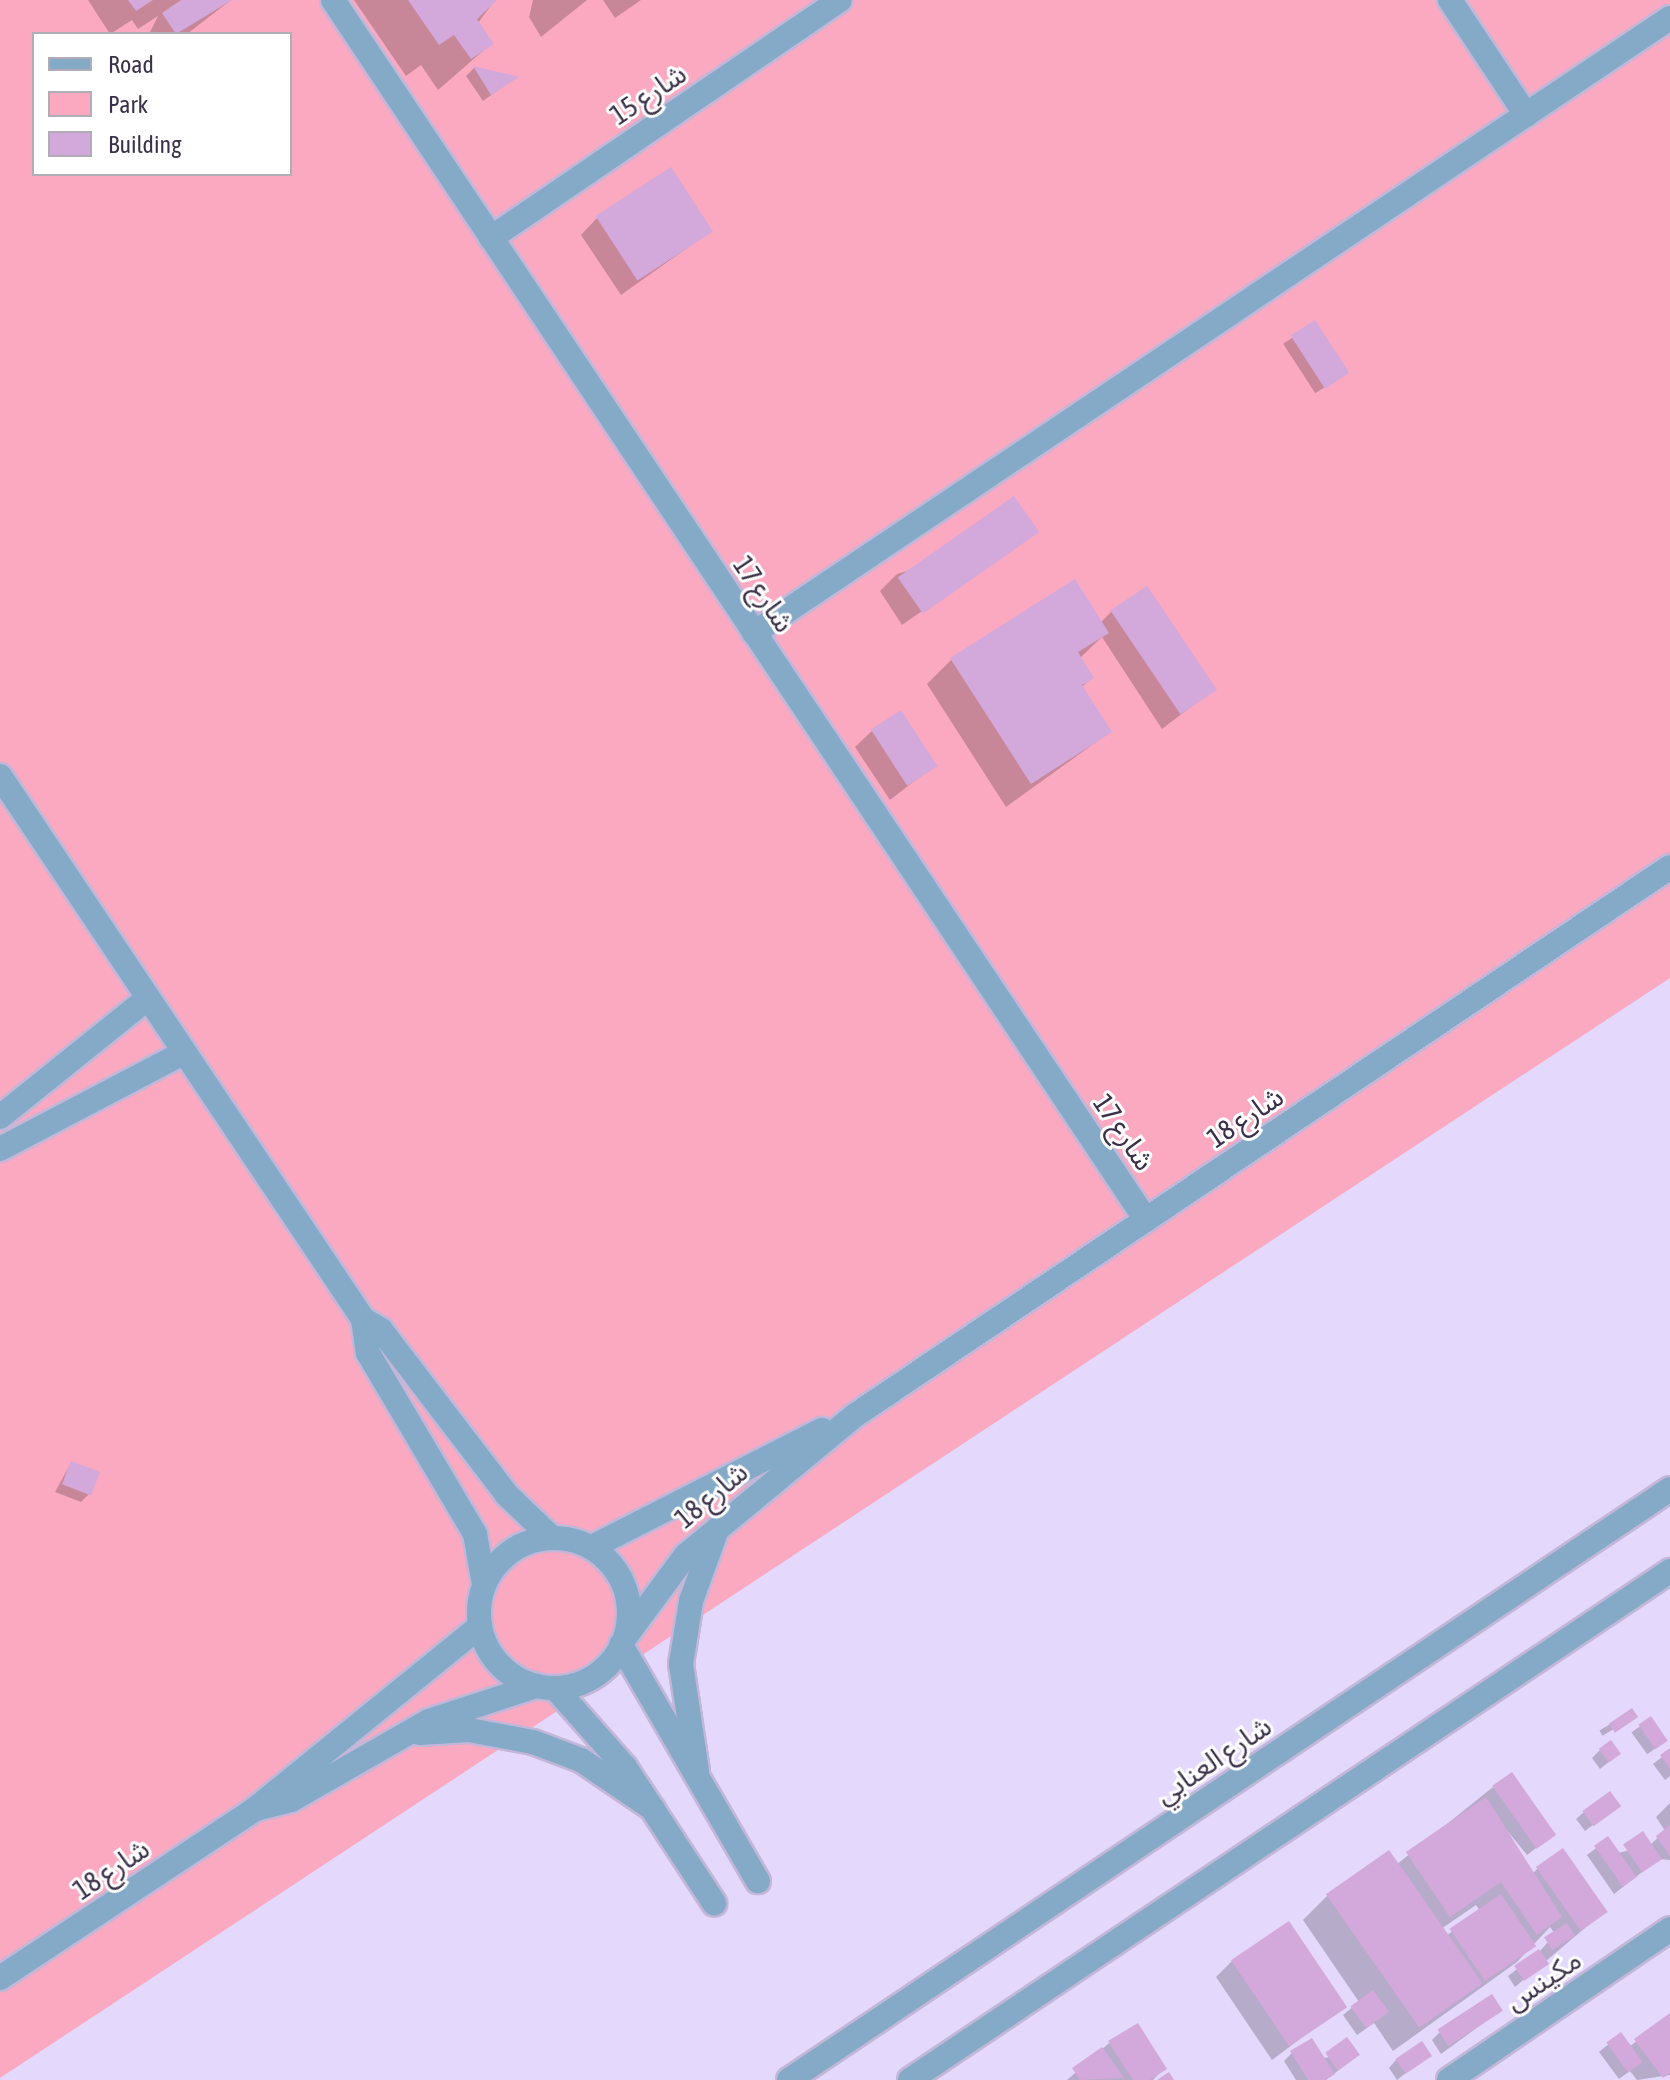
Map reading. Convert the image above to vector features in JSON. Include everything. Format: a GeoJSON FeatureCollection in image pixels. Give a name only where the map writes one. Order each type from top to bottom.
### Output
{"type":"FeatureCollection","features":[{"type":"Feature","properties":{"kind":"street","name":"شارع 17"},"geometry":{"type":"LineString","coordinates":[[333,0],[1146,1220]]}},
{"type":"Feature","properties":{"kind":"street","name":"شارع 15"},"geometry":{"type":"LineString","coordinates":[[491,238],[840,0]]}},
{"type":"Feature","properties":{"kind":"street"},"geometry":{"type":"LineString","coordinates":[[1450,0],[1526,115]]}},
{"type":"Feature","properties":{"kind":"street"},"geometry":{"type":"LineString","coordinates":[[754,633],[1670,18]]}},
{"type":"Feature","properties":{"kind":"street"},"geometry":{"type":"LineString","coordinates":[[0,776],[363,1319],[381,1330],[507,1495],[551,1537],[592,1547],[624,1586],[623,1641],[701,1789],[758,1881]]}},
{"type":"Feature","properties":{"kind":"street","name":"شارع 18"},"geometry":{"type":"LineString","coordinates":[[255,1809],[291,1800],[404,1735],[480,1700],[591,1678],[623,1641],[667,1577],[719,1524],[854,1416],[1670,867]]}},
{"type":"Feature","properties":{"kind":"street"},"geometry":{"type":"LineString","coordinates":[[0,1117],[148,998]]}},
{"type":"Feature","properties":{"kind":"street"},"geometry":{"type":"LineString","coordinates":[[0,1149],[183,1053]]}},
{"type":"Feature","properties":{"kind":"street"},"geometry":{"type":"LineString","coordinates":[[363,1319],[368,1353],[475,1534],[484,1584],[480,1626],[500,1664],[546,1687],[598,1733],[653,1809],[714,1903]]}},
{"type":"Feature","properties":{"kind":"street","name":"شارع 18"},"geometry":{"type":"LineString","coordinates":[[592,1547],[854,1416]]}},
{"type":"Feature","properties":{"kind":"street","name":"شارع العنابي"},"geometry":{"type":"LineString","coordinates":[[789,2080],[1670,1489]]}},
{"type":"Feature","properties":{"kind":"street"},"geometry":{"type":"LineString","coordinates":[[701,1789],[681,1664],[691,1601],[719,1524]]}},
{"type":"Feature","properties":{"kind":"street"},"geometry":{"type":"LineString","coordinates":[[484,1584],[510,1551],[551,1537]]}},
{"type":"Feature","properties":{"kind":"street"},"geometry":{"type":"LineString","coordinates":[[910,2080],[939,2069],[1670,1571]]}},
{"type":"Feature","properties":{"kind":"street","name":"شارع 18"},"geometry":{"type":"LineString","coordinates":[[0,1978],[255,1809],[480,1626]]}},
{"type":"Feature","properties":{"kind":"street"},"geometry":{"type":"LineString","coordinates":[[404,1735],[469,1730],[533,1742],[581,1760],[653,1809]]}},
{"type":"Feature","properties":{"kind":"street","name":"مكينس"},"geometry":{"type":"LineString","coordinates":[[1449,2080],[1670,1929]]}},
{"type":"Feature","properties":{"kind":"green space"},"geometry":{"type":"Polygon","coordinates":[[[0,0],[1670,0],[1670,978],[0,2078],[0,0]]]}},
{"type":"Feature","properties":{"kind":"building"},"geometry":{"type":"Polygon","coordinates":[[[128,0],[153,0],[136,11],[128,0]]]}},
{"type":"Feature","properties":{"kind":"building"},"geometry":{"type":"Polygon","coordinates":[[[181,0],[232,0],[179,32],[175,32],[162,13],[181,0]]]}},
{"type":"Feature","properties":{"kind":"building"},"geometry":{"type":"Polygon","coordinates":[[[408,0],[497,0],[477,19],[494,44],[471,59],[454,35],[439,45],[408,0]]]}},
{"type":"Feature","properties":{"kind":"building"},"geometry":{"type":"Polygon","coordinates":[[[473,66],[519,77],[491,95],[473,66]]]}},
{"type":"Feature","properties":{"kind":"building"},"geometry":{"type":"Polygon","coordinates":[[[671,167],[713,232],[637,281],[596,216],[671,167]]]}},
{"type":"Feature","properties":{"kind":"building"},"geometry":{"type":"Polygon","coordinates":[[[1315,320],[1349,373],[1325,389],[1291,336],[1315,320]]]}},
{"type":"Feature","properties":{"kind":"building"},"geometry":{"type":"Polygon","coordinates":[[[1014,496],[1039,532],[923,613],[898,577],[1014,496]]]}},
{"type":"Feature","properties":{"kind":"building"},"geometry":{"type":"Polygon","coordinates":[[[1075,579],[1109,633],[1078,652],[1094,678],[1082,685],[1112,732],[1031,784],[950,658],[1075,579]]]}},
{"type":"Feature","properties":{"kind":"building"},"geometry":{"type":"Polygon","coordinates":[[[1147,586],[1217,690],[1180,714],[1111,611],[1147,586]]]}},
{"type":"Feature","properties":{"kind":"building"},"geometry":{"type":"Polygon","coordinates":[[[901,710],[937,766],[907,786],[871,730],[901,710]]]}},
{"type":"Feature","properties":{"kind":"building"},"geometry":{"type":"Polygon","coordinates":[[[71,1461],[100,1472],[91,1495],[62,1484],[71,1461]]]}},
{"type":"Feature","properties":{"kind":"building"},"geometry":{"type":"Polygon","coordinates":[[[1632,1708],[1638,1717],[1615,1733],[1609,1724],[1632,1708]]]}},
{"type":"Feature","properties":{"kind":"building"},"geometry":{"type":"Polygon","coordinates":[[[1651,1716],[1668,1741],[1655,1749],[1639,1724],[1651,1716]]]}},
{"type":"Feature","properties":{"kind":"building"},"geometry":{"type":"Polygon","coordinates":[[[1611,1740],[1621,1754],[1609,1763],[1599,1749],[1611,1740]]]}},
{"type":"Feature","properties":{"kind":"building"},"geometry":{"type":"Polygon","coordinates":[[[1670,1748],[1670,1769],[1660,1755],[1670,1748]]]}},
{"type":"Feature","properties":{"kind":"building"},"geometry":{"type":"Polygon","coordinates":[[[1512,1772],[1556,1835],[1537,1849],[1492,1786],[1512,1772]]]}},
{"type":"Feature","properties":{"kind":"building"},"geometry":{"type":"Polygon","coordinates":[[[1610,1791],[1621,1806],[1594,1826],[1582,1811],[1610,1791]]]}},
{"type":"Feature","properties":{"kind":"building"},"geometry":{"type":"Polygon","coordinates":[[[1486,1797],[1562,1917],[1537,1935],[1501,1882],[1450,1917],[1406,1852],[1486,1797]]]}},
{"type":"Feature","properties":{"kind":"building"},"geometry":{"type":"Polygon","coordinates":[[[1670,1825],[1670,1856],[1656,1836],[1670,1825]]]}},
{"type":"Feature","properties":{"kind":"building"},"geometry":{"type":"Polygon","coordinates":[[[1643,1831],[1662,1859],[1642,1873],[1623,1844],[1643,1831]]]}},
{"type":"Feature","properties":{"kind":"building"},"geometry":{"type":"Polygon","coordinates":[[[1608,1836],[1637,1877],[1623,1887],[1594,1846],[1608,1836]]]}},
{"type":"Feature","properties":{"kind":"building"},"geometry":{"type":"Polygon","coordinates":[[[1563,1848],[1608,1912],[1581,1931],[1536,1867],[1563,1848]]]}},
{"type":"Feature","properties":{"kind":"building"},"geometry":{"type":"Polygon","coordinates":[[[1389,1850],[1482,1984],[1419,2028],[1326,1894],[1389,1850]]]}},
{"type":"Feature","properties":{"kind":"building"},"geometry":{"type":"Polygon","coordinates":[[[1501,1894],[1536,1946],[1485,1981],[1450,1929],[1501,1894]]]}},
{"type":"Feature","properties":{"kind":"building"},"geometry":{"type":"Polygon","coordinates":[[[1289,1921],[1347,2007],[1289,2046],[1231,1960],[1289,1921]]]}},
{"type":"Feature","properties":{"kind":"building"},"geometry":{"type":"Polygon","coordinates":[[[1567,1923],[1575,1936],[1552,1950],[1544,1937],[1567,1923]]]}},
{"type":"Feature","properties":{"kind":"building"},"geometry":{"type":"Polygon","coordinates":[[[1539,1949],[1549,1964],[1524,1981],[1514,1966],[1539,1949]]]}},
{"type":"Feature","properties":{"kind":"building"},"geometry":{"type":"Polygon","coordinates":[[[1373,1990],[1389,2012],[1366,2028],[1350,2006],[1373,1990]]]}},
{"type":"Feature","properties":{"kind":"building"},"geometry":{"type":"Polygon","coordinates":[[[1492,1994],[1503,2011],[1448,2046],[1437,2029],[1492,1994]]]}},
{"type":"Feature","properties":{"kind":"building"},"geometry":{"type":"Polygon","coordinates":[[[1670,2013],[1670,2073],[1663,2078],[1634,2039],[1670,2013]]]}},
{"type":"Feature","properties":{"kind":"building"},"geometry":{"type":"Polygon","coordinates":[[[1138,2023],[1167,2069],[1150,2080],[1133,2080],[1108,2041],[1138,2023]]]}},
{"type":"Feature","properties":{"kind":"building"},"geometry":{"type":"Polygon","coordinates":[[[1621,2032],[1643,2062],[1628,2073],[1606,2043],[1621,2032]]]}},
{"type":"Feature","properties":{"kind":"building"},"geometry":{"type":"Polygon","coordinates":[[[1347,2037],[1360,2055],[1338,2071],[1325,2053],[1347,2037]]]}},
{"type":"Feature","properties":{"kind":"building"},"geometry":{"type":"Polygon","coordinates":[[[1312,2038],[1335,2074],[1325,2080],[1308,2080],[1290,2051],[1312,2038]]]}},
{"type":"Feature","properties":{"kind":"building"},"geometry":{"type":"Polygon","coordinates":[[[1422,2041],[1432,2056],[1406,2074],[1395,2059],[1422,2041]]]}},
{"type":"Feature","properties":{"kind":"building"},"geometry":{"type":"Polygon","coordinates":[[[1102,2047],[1124,2078],[1080,2080],[1072,2068],[1102,2047]]]}},
{"type":"Feature","properties":{"kind":"building"},"geometry":{"type":"Polygon","coordinates":[[[1169,2072],[1174,2080],[1157,2080],[1169,2072]]]}}]}
